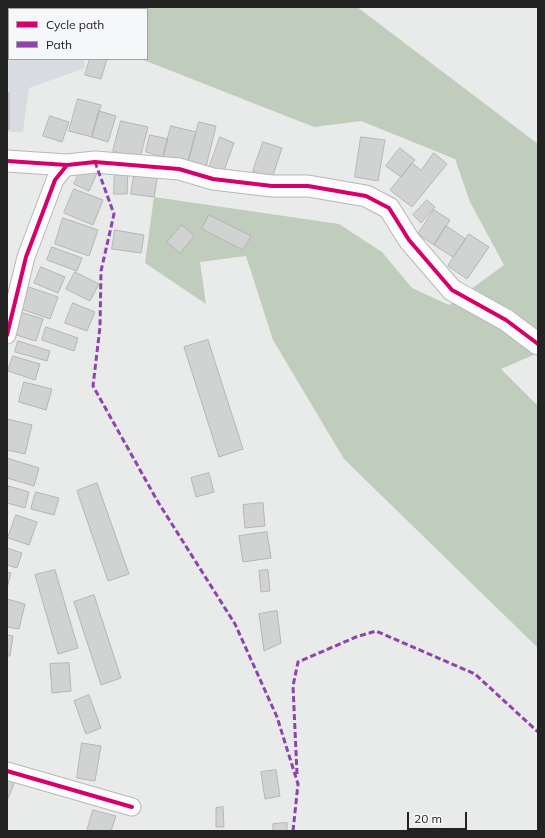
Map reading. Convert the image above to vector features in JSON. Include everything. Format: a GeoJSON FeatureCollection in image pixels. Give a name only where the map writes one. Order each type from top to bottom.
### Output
{"type":"FeatureCollection","features":[{"type":"Feature","properties":{"kind":"street"},"geometry":{"type":"LineString","coordinates":[[7,161],[67,165],[95,162],[178,169],[213,179],[272,186],[308,186],[366,196],[389,208],[409,240],[452,290],[506,320],[538,344]]}},
{"type":"Feature","properties":{"kind":"street"},"geometry":{"type":"LineString","coordinates":[[7,335],[26,257],[55,180],[67,165]]}},
{"type":"Feature","properties":{"kind":"street"},"geometry":{"type":"LineString","coordinates":[[7,771],[132,807]]}},
{"type":"Feature","properties":{"kind":"shaded area"},"geometry":{"type":"Polygon","coordinates":[[[7,7],[89,7],[8,8],[8,60],[84,60],[85,68],[29,88],[23,131],[7,132],[7,7]]]}},
{"type":"Feature","properties":{"kind":"green space"},"geometry":{"type":"Polygon","coordinates":[[[357,7],[538,144],[538,353],[501,369],[538,406],[538,648],[344,459],[273,340],[246,256],[200,262],[206,304],[145,263],[154,197],[339,224],[382,252],[412,288],[449,305],[504,265],[470,202],[455,159],[361,121],[314,127],[144,60],[148,60],[148,8],[90,8],[357,7]]]}},
{"type":"Feature","properties":{"kind":"building"},"geometry":{"type":"Polygon","coordinates":[[[52,7],[76,7],[76,8],[52,7]]]}},
{"type":"Feature","properties":{"kind":"building"},"geometry":{"type":"Polygon","coordinates":[[[90,60],[107,60],[101,79],[85,75],[90,60]]]}},
{"type":"Feature","properties":{"kind":"building"},"geometry":{"type":"Polygon","coordinates":[[[7,93],[9,93],[9,129],[7,129],[7,93]]]}},
{"type":"Feature","properties":{"kind":"building"},"geometry":{"type":"Polygon","coordinates":[[[78,99],[101,105],[92,137],[69,131],[78,99]]]}},
{"type":"Feature","properties":{"kind":"building"},"geometry":{"type":"Polygon","coordinates":[[[99,111],[116,116],[108,142],[92,137],[99,111]]]}},
{"type":"Feature","properties":{"kind":"building"},"geometry":{"type":"Polygon","coordinates":[[[50,116],[69,122],[62,142],[43,136],[50,116]]]}},
{"type":"Feature","properties":{"kind":"building"},"geometry":{"type":"Polygon","coordinates":[[[121,121],[148,127],[140,158],[113,151],[121,121]]]}},
{"type":"Feature","properties":{"kind":"building"},"geometry":{"type":"Polygon","coordinates":[[[199,122],[216,126],[206,167],[188,163],[199,122]]]}},
{"type":"Feature","properties":{"kind":"building"},"geometry":{"type":"Polygon","coordinates":[[[171,126],[196,132],[188,163],[163,157],[171,126]]]}},
{"type":"Feature","properties":{"kind":"building"},"geometry":{"type":"Polygon","coordinates":[[[150,135],[168,139],[163,157],[146,152],[150,135]]]}},
{"type":"Feature","properties":{"kind":"building"},"geometry":{"type":"Polygon","coordinates":[[[220,137],[234,143],[222,176],[208,171],[220,137]]]}},
{"type":"Feature","properties":{"kind":"building"},"geometry":{"type":"Polygon","coordinates":[[[361,137],[385,140],[378,181],[355,177],[361,137]]]}},
{"type":"Feature","properties":{"kind":"building"},"geometry":{"type":"Polygon","coordinates":[[[263,142],[282,148],[272,178],[253,171],[263,142]]]}},
{"type":"Feature","properties":{"kind":"building"},"geometry":{"type":"Polygon","coordinates":[[[400,148],[415,160],[401,177],[386,166],[400,148]]]}},
{"type":"Feature","properties":{"kind":"building"},"geometry":{"type":"Polygon","coordinates":[[[434,153],[447,164],[412,207],[390,190],[412,163],[421,170],[434,153]]]}},
{"type":"Feature","properties":{"kind":"building"},"geometry":{"type":"Polygon","coordinates":[[[82,167],[97,173],[89,191],[74,184],[82,167]]]}},
{"type":"Feature","properties":{"kind":"building"},"geometry":{"type":"Polygon","coordinates":[[[115,170],[128,171],[127,194],[114,194],[115,170]]]}},
{"type":"Feature","properties":{"kind":"building"},"geometry":{"type":"Polygon","coordinates":[[[135,170],[158,175],[154,197],[131,194],[135,170]]]}},
{"type":"Feature","properties":{"kind":"building"},"geometry":{"type":"Polygon","coordinates":[[[74,189],[103,200],[93,225],[64,213],[74,189]]]}},
{"type":"Feature","properties":{"kind":"building"},"geometry":{"type":"Polygon","coordinates":[[[427,200],[435,207],[421,223],[413,215],[427,200]]]}},
{"type":"Feature","properties":{"kind":"building"},"geometry":{"type":"Polygon","coordinates":[[[434,210],[450,220],[434,245],[418,234],[434,210]]]}},
{"type":"Feature","properties":{"kind":"building"},"geometry":{"type":"Polygon","coordinates":[[[209,215],[251,236],[243,250],[202,229],[209,215]]]}},
{"type":"Feature","properties":{"kind":"building"},"geometry":{"type":"Polygon","coordinates":[[[63,218],[98,230],[89,256],[55,244],[63,218]]]}},
{"type":"Feature","properties":{"kind":"building"},"geometry":{"type":"Polygon","coordinates":[[[182,225],[194,236],[180,253],[167,242],[182,225]]]}},
{"type":"Feature","properties":{"kind":"building"},"geometry":{"type":"Polygon","coordinates":[[[446,226],[466,239],[453,257],[434,245],[446,226]]]}},
{"type":"Feature","properties":{"kind":"building"},"geometry":{"type":"Polygon","coordinates":[[[115,230],[144,235],[141,253],[112,249],[115,230]]]}},
{"type":"Feature","properties":{"kind":"building"},"geometry":{"type":"Polygon","coordinates":[[[469,234],[489,247],[467,279],[448,266],[469,234]]]}},
{"type":"Feature","properties":{"kind":"building"},"geometry":{"type":"Polygon","coordinates":[[[52,247],[82,258],[77,271],[47,260],[52,247]]]}},
{"type":"Feature","properties":{"kind":"building"},"geometry":{"type":"Polygon","coordinates":[[[41,267],[65,277],[58,293],[34,283],[41,267]]]}},
{"type":"Feature","properties":{"kind":"building"},"geometry":{"type":"Polygon","coordinates":[[[75,272],[99,284],[90,301],[66,289],[75,272]]]}},
{"type":"Feature","properties":{"kind":"building"},"geometry":{"type":"Polygon","coordinates":[[[29,287],[58,297],[50,319],[21,309],[29,287]]]}},
{"type":"Feature","properties":{"kind":"building"},"geometry":{"type":"Polygon","coordinates":[[[73,303],[95,312],[87,331],[65,323],[73,303]]]}},
{"type":"Feature","properties":{"kind":"building"},"geometry":{"type":"Polygon","coordinates":[[[20,312],[43,319],[36,341],[13,334],[20,312]]]}},
{"type":"Feature","properties":{"kind":"building"},"geometry":{"type":"Polygon","coordinates":[[[46,327],[78,338],[74,351],[42,340],[46,327]]]}},
{"type":"Feature","properties":{"kind":"building"},"geometry":{"type":"Polygon","coordinates":[[[208,340],[243,449],[219,457],[184,347],[208,340]]]}},
{"type":"Feature","properties":{"kind":"building"},"geometry":{"type":"Polygon","coordinates":[[[18,341],[50,351],[47,361],[15,352],[18,341]]]}},
{"type":"Feature","properties":{"kind":"building"},"geometry":{"type":"Polygon","coordinates":[[[13,356],[40,364],[35,380],[8,371],[13,356]]]}},
{"type":"Feature","properties":{"kind":"building"},"geometry":{"type":"Polygon","coordinates":[[[24,382],[52,389],[46,410],[19,402],[24,382]]]}},
{"type":"Feature","properties":{"kind":"building"},"geometry":{"type":"Polygon","coordinates":[[[7,419],[32,425],[25,454],[7,450],[7,419]]]}},
{"type":"Feature","properties":{"kind":"building"},"geometry":{"type":"Polygon","coordinates":[[[7,458],[39,468],[34,486],[7,478],[7,458]]]}},
{"type":"Feature","properties":{"kind":"building"},"geometry":{"type":"Polygon","coordinates":[[[209,473],[214,492],[196,497],[191,478],[209,473]]]}},
{"type":"Feature","properties":{"kind":"building"},"geometry":{"type":"Polygon","coordinates":[[[97,483],[129,574],[108,581],[77,491],[97,483]]]}},
{"type":"Feature","properties":{"kind":"building"},"geometry":{"type":"Polygon","coordinates":[[[9,486],[29,492],[25,508],[7,503],[9,486]]]}},
{"type":"Feature","properties":{"kind":"building"},"geometry":{"type":"Polygon","coordinates":[[[36,492],[59,498],[54,515],[31,509],[36,492]]]}},
{"type":"Feature","properties":{"kind":"building"},"geometry":{"type":"Polygon","coordinates":[[[263,503],[265,526],[245,528],[243,505],[263,503]]]}},
{"type":"Feature","properties":{"kind":"building"},"geometry":{"type":"Polygon","coordinates":[[[16,515],[37,522],[29,545],[8,538],[16,515]]]}},
{"type":"Feature","properties":{"kind":"building"},"geometry":{"type":"Polygon","coordinates":[[[267,532],[271,558],[243,562],[239,536],[267,532]]]}},
{"type":"Feature","properties":{"kind":"building"},"geometry":{"type":"Polygon","coordinates":[[[7,548],[22,553],[17,568],[7,565],[7,548]]]}},
{"type":"Feature","properties":{"kind":"building"},"geometry":{"type":"Polygon","coordinates":[[[55,570],[78,648],[58,654],[35,575],[55,570]]]}},
{"type":"Feature","properties":{"kind":"building"},"geometry":{"type":"Polygon","coordinates":[[[268,570],[270,591],[261,592],[259,571],[268,570]]]}},
{"type":"Feature","properties":{"kind":"building"},"geometry":{"type":"Polygon","coordinates":[[[7,572],[11,573],[7,588],[7,572]]]}},
{"type":"Feature","properties":{"kind":"building"},"geometry":{"type":"Polygon","coordinates":[[[94,595],[121,678],[101,685],[74,602],[94,595]]]}},
{"type":"Feature","properties":{"kind":"building"},"geometry":{"type":"Polygon","coordinates":[[[7,599],[25,604],[19,629],[7,627],[7,599]]]}},
{"type":"Feature","properties":{"kind":"building"},"geometry":{"type":"Polygon","coordinates":[[[277,611],[281,643],[264,651],[259,614],[277,611]]]}},
{"type":"Feature","properties":{"kind":"building"},"geometry":{"type":"Polygon","coordinates":[[[7,635],[13,636],[10,656],[7,656],[7,635]]]}},
{"type":"Feature","properties":{"kind":"building"},"geometry":{"type":"Polygon","coordinates":[[[69,663],[71,691],[52,693],[50,664],[69,663]]]}},
{"type":"Feature","properties":{"kind":"building"},"geometry":{"type":"Polygon","coordinates":[[[89,695],[101,728],[86,734],[74,701],[89,695]]]}},
{"type":"Feature","properties":{"kind":"building"},"geometry":{"type":"Polygon","coordinates":[[[82,743],[101,746],[95,781],[77,778],[82,743]]]}},
{"type":"Feature","properties":{"kind":"building"},"geometry":{"type":"Polygon","coordinates":[[[276,770],[280,796],[265,799],[261,772],[276,770]]]}},
{"type":"Feature","properties":{"kind":"building"},"geometry":{"type":"Polygon","coordinates":[[[7,778],[15,781],[7,801],[7,778]]]}},
{"type":"Feature","properties":{"kind":"building"},"geometry":{"type":"Polygon","coordinates":[[[223,807],[224,827],[216,827],[216,808],[223,807]]]}},
{"type":"Feature","properties":{"kind":"building"},"geometry":{"type":"Polygon","coordinates":[[[93,810],[116,816],[111,831],[87,831],[93,810]]]}},
{"type":"Feature","properties":{"kind":"building"},"geometry":{"type":"Polygon","coordinates":[[[287,823],[287,831],[273,831],[273,824],[287,823]]]}},
{"type":"Feature","properties":{"kind":"marked path"},"geometry":{"type":"LineString","coordinates":[[95,162],[114,214],[101,271],[100,327],[93,386],[158,502],[235,624],[277,717],[298,784],[293,831]]}},
{"type":"Feature","properties":{"kind":"marked path"},"geometry":{"type":"LineString","coordinates":[[297,774],[293,686],[298,662],[356,637],[376,631],[475,674],[538,732]]}},
{"type":"Feature","properties":{"kind":"cycle path"},"geometry":{"type":"LineString","coordinates":[[7,161],[67,165],[95,162],[179,169],[213,179],[272,186],[308,186],[366,196],[389,208],[409,240],[452,290],[506,320],[538,344]]}},
{"type":"Feature","properties":{"kind":"cycle path"},"geometry":{"type":"LineString","coordinates":[[7,335],[26,257],[55,180],[67,165]]}},
{"type":"Feature","properties":{"kind":"cycle path"},"geometry":{"type":"LineString","coordinates":[[7,771],[132,807]]}}]}
